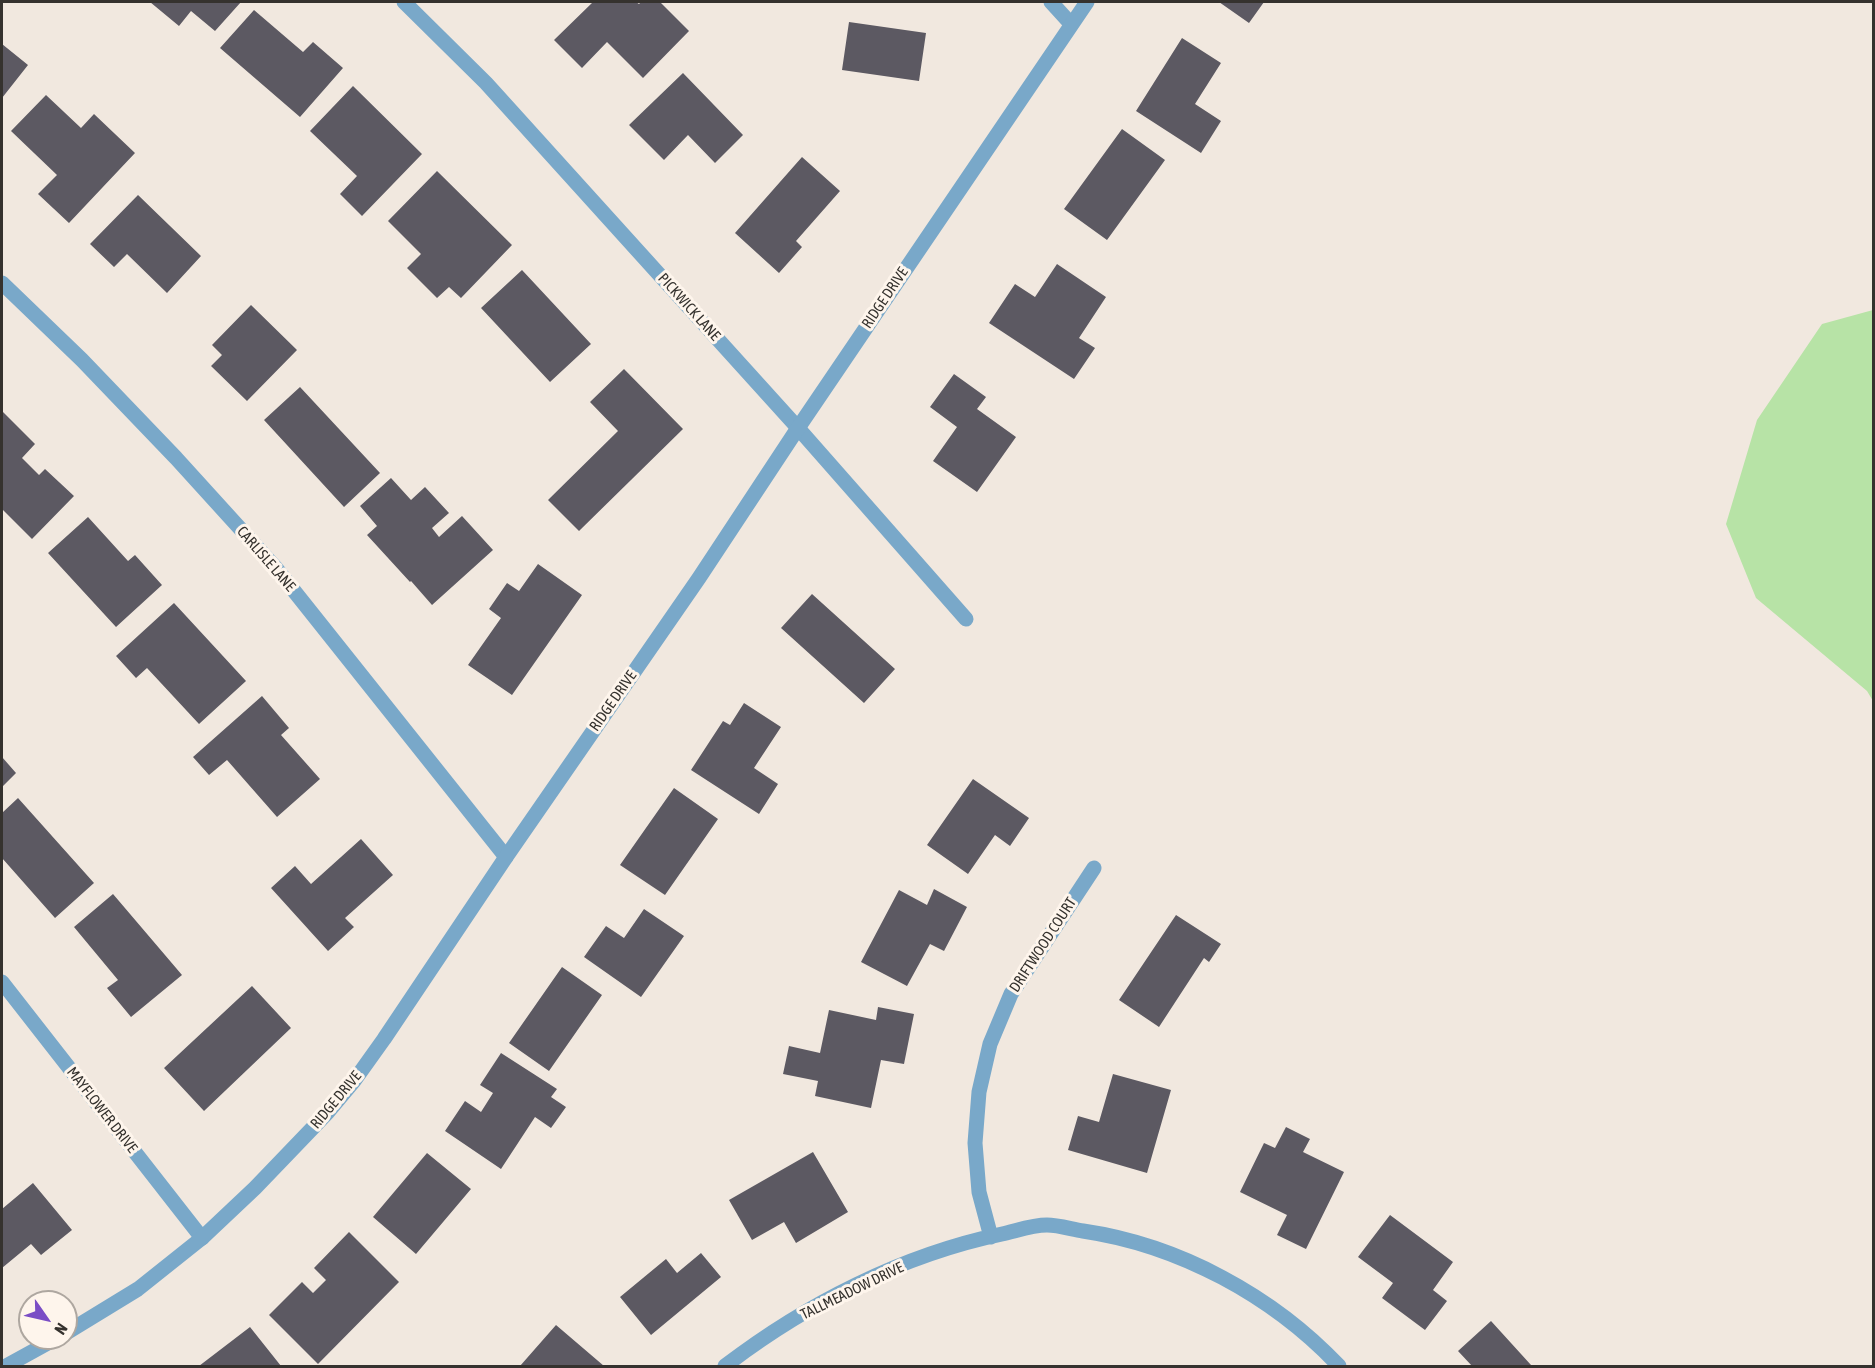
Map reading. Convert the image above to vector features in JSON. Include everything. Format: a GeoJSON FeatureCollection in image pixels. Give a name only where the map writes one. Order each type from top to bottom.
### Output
{"type":"FeatureCollection","features":[{"type":"Feature","properties":{"kind":"street","name":"PICKWICK LANE"},"geometry":{"type":"LineString","coordinates":[[404,2],[486,83],[798,428],[966,619]]}},
{"type":"Feature","properties":{"kind":"street"},"geometry":{"type":"LineString","coordinates":[[1050,2],[1071,24]]}},
{"type":"Feature","properties":{"kind":"street","name":"RIDGE DRIVE"},"geometry":{"type":"LineString","coordinates":[[78,1326],[138,1289],[202,1238],[255,1188],[328,1112],[354,1081],[699,578],[1087,2]]}},
{"type":"Feature","properties":{"kind":"street","name":"CARLISLE LANE"},"geometry":{"type":"LineString","coordinates":[[2,283],[90,368],[176,458],[274,567],[506,857]]}},
{"type":"Feature","properties":{"kind":"street","name":"DRIFTWOOD COURT"},"geometry":{"type":"LineString","coordinates":[[991,1237],[979,1192],[975,1143],[979,1092],[990,1044],[1011,994],[1094,868]]}},
{"type":"Feature","properties":{"kind":"street","name":"MAYFLOWER DRIVE"},"geometry":{"type":"LineString","coordinates":[[2,982],[202,1238]]}},
{"type":"Feature","properties":{"kind":"street","name":"TALLMEADOW DRIVE"},"geometry":{"type":"LineString","coordinates":[[725,1366],[778,1329],[834,1296],[898,1266],[972,1241],[1046,1225],[1103,1234],[1160,1250],[1218,1275],[1276,1311],[1322,1348],[1339,1366]]}},
{"type":"Feature","properties":{"kind":"street"},"geometry":{"type":"LineString","coordinates":[[6,1366],[35,1350]]}},
{"type":"Feature","properties":{"kind":"green space"},"geometry":{"type":"Polygon","coordinates":[[[1874,310],[1873,701],[1867,691],[1756,598],[1726,524],[1757,420],[1822,324],[1874,310]]]}},
{"type":"Feature","properties":{"kind":"building"},"geometry":{"type":"Polygon","coordinates":[[[150,2],[241,2],[215,31],[191,11],[179,26],[150,2]]]}},
{"type":"Feature","properties":{"kind":"building"},"geometry":{"type":"Polygon","coordinates":[[[593,2],[636,2],[639,4],[641,2],[660,2],[689,31],[643,78],[607,42],[582,68],[554,40],[593,2]]]}},
{"type":"Feature","properties":{"kind":"building"},"geometry":{"type":"Polygon","coordinates":[[[1219,2],[1264,2],[1249,23],[1219,2]]]}},
{"type":"Feature","properties":{"kind":"building"},"geometry":{"type":"Polygon","coordinates":[[[254,10],[303,52],[313,42],[343,68],[300,117],[220,48],[254,10]]]}},
{"type":"Feature","properties":{"kind":"building"},"geometry":{"type":"Polygon","coordinates":[[[849,22],[926,33],[919,81],[842,70],[849,22]]]}},
{"type":"Feature","properties":{"kind":"building"},"geometry":{"type":"Polygon","coordinates":[[[1182,38],[1221,63],[1195,104],[1221,121],[1201,153],[1136,111],[1182,38]]]}},
{"type":"Feature","properties":{"kind":"building"},"geometry":{"type":"Polygon","coordinates":[[[2,44],[28,65],[2,98],[2,44]]]}},
{"type":"Feature","properties":{"kind":"building"},"geometry":{"type":"Polygon","coordinates":[[[683,73],[743,135],[715,163],[688,135],[664,160],[629,125],[683,73]]]}},
{"type":"Feature","properties":{"kind":"building"},"geometry":{"type":"Polygon","coordinates":[[[353,86],[422,154],[362,216],[340,194],[357,176],[310,131],[353,86]]]}},
{"type":"Feature","properties":{"kind":"building"},"geometry":{"type":"Polygon","coordinates":[[[46,95],[81,128],[94,114],[135,153],[69,223],[38,194],[57,175],[11,131],[46,95]]]}},
{"type":"Feature","properties":{"kind":"building"},"geometry":{"type":"Polygon","coordinates":[[[1122,129],[1165,160],[1107,240],[1064,209],[1122,129]]]}},
{"type":"Feature","properties":{"kind":"building"},"geometry":{"type":"Polygon","coordinates":[[[802,157],[840,191],[796,241],[802,247],[779,273],[735,233],[802,157]]]}},
{"type":"Feature","properties":{"kind":"building"},"geometry":{"type":"Polygon","coordinates":[[[437,171],[512,245],[461,298],[449,287],[437,298],[407,268],[421,254],[388,221],[437,171]]]}},
{"type":"Feature","properties":{"kind":"building"},"geometry":{"type":"Polygon","coordinates":[[[138,195],[201,256],[167,293],[127,254],[114,267],[90,244],[138,195]]]}},
{"type":"Feature","properties":{"kind":"building"},"geometry":{"type":"Polygon","coordinates":[[[1057,264],[1106,297],[1079,338],[1095,348],[1074,379],[989,323],[1015,284],[1035,297],[1057,264]]]}},
{"type":"Feature","properties":{"kind":"building"},"geometry":{"type":"Polygon","coordinates":[[[522,270],[591,344],[550,382],[481,308],[522,270]]]}},
{"type":"Feature","properties":{"kind":"building"},"geometry":{"type":"Polygon","coordinates":[[[251,305],[297,350],[247,401],[211,366],[222,355],[212,345],[251,305]]]}},
{"type":"Feature","properties":{"kind":"building"},"geometry":{"type":"Polygon","coordinates":[[[624,369],[683,429],[579,531],[548,500],[618,431],[590,402],[624,369]]]}},
{"type":"Feature","properties":{"kind":"building"},"geometry":{"type":"Polygon","coordinates":[[[954,374],[986,397],[977,409],[1016,437],[977,492],[933,461],[957,427],[930,407],[954,374]]]}},
{"type":"Feature","properties":{"kind":"building"},"geometry":{"type":"Polygon","coordinates":[[[300,387],[380,473],[344,507],[264,420],[300,387]]]}},
{"type":"Feature","properties":{"kind":"building"},"geometry":{"type":"Polygon","coordinates":[[[2,411],[35,444],[22,458],[39,475],[45,469],[74,496],[32,539],[2,509],[2,411]]]}},
{"type":"Feature","properties":{"kind":"building"},"geometry":{"type":"Polygon","coordinates":[[[391,478],[411,500],[425,487],[449,513],[432,528],[439,537],[462,516],[493,550],[432,605],[367,535],[377,526],[360,506],[391,478]]]}},
{"type":"Feature","properties":{"kind":"building"},"geometry":{"type":"Polygon","coordinates":[[[88,517],[128,561],[135,555],[162,585],[116,627],[48,553],[88,517]]]}},
{"type":"Feature","properties":{"kind":"building"},"geometry":{"type":"Polygon","coordinates":[[[538,564],[582,595],[512,695],[468,665],[501,618],[489,609],[507,583],[519,591],[538,564]]]}},
{"type":"Feature","properties":{"kind":"building"},"geometry":{"type":"Polygon","coordinates":[[[812,594],[895,669],[864,703],[781,628],[812,594]]]}},
{"type":"Feature","properties":{"kind":"building"},"geometry":{"type":"Polygon","coordinates":[[[174,603],[246,681],[199,724],[147,668],[136,678],[116,656],[174,603]]]}},
{"type":"Feature","properties":{"kind":"building"},"geometry":{"type":"Polygon","coordinates":[[[262,696],[289,728],[281,735],[320,779],[277,817],[227,760],[209,775],[193,757],[262,696]]]}},
{"type":"Feature","properties":{"kind":"building"},"geometry":{"type":"Polygon","coordinates":[[[744,703],[781,727],[754,768],[778,784],[759,814],[691,770],[723,721],[730,725],[744,703]]]}},
{"type":"Feature","properties":{"kind":"building"},"geometry":{"type":"Polygon","coordinates":[[[2,757],[16,773],[2,787],[2,757]]]}},
{"type":"Feature","properties":{"kind":"building"},"geometry":{"type":"Polygon","coordinates":[[[973,779],[1029,818],[1010,846],[995,835],[968,874],[927,845],[973,779]]]}},
{"type":"Feature","properties":{"kind":"building"},"geometry":{"type":"Polygon","coordinates":[[[674,788],[718,819],[665,895],[620,865],[674,788]]]}},
{"type":"Feature","properties":{"kind":"building"},"geometry":{"type":"Polygon","coordinates":[[[18,798],[94,883],[55,918],[2,858],[2,813],[18,798]]]}},
{"type":"Feature","properties":{"kind":"building"},"geometry":{"type":"Polygon","coordinates":[[[361,839],[393,875],[345,918],[354,927],[328,951],[271,888],[295,866],[311,884],[361,839]]]}},
{"type":"Feature","properties":{"kind":"building"},"geometry":{"type":"Polygon","coordinates":[[[934,889],[967,907],[944,951],[930,944],[907,986],[861,962],[899,890],[927,905],[934,889]]]}},
{"type":"Feature","properties":{"kind":"building"},"geometry":{"type":"Polygon","coordinates":[[[113,894],[182,975],[131,1017],[107,988],[118,980],[74,927],[113,894]]]}},
{"type":"Feature","properties":{"kind":"building"},"geometry":{"type":"Polygon","coordinates":[[[644,909],[684,936],[641,997],[584,957],[606,926],[624,938],[644,909]]]}},
{"type":"Feature","properties":{"kind":"building"},"geometry":{"type":"Polygon","coordinates":[[[1176,915],[1221,944],[1209,962],[1204,958],[1159,1027],[1119,1000],[1176,915]]]}},
{"type":"Feature","properties":{"kind":"building"},"geometry":{"type":"Polygon","coordinates":[[[562,967],[602,995],[549,1071],[509,1043],[562,967]]]}},
{"type":"Feature","properties":{"kind":"building"},"geometry":{"type":"Polygon","coordinates":[[[252,986],[291,1028],[204,1111],[164,1068],[252,986]]]}},
{"type":"Feature","properties":{"kind":"building"},"geometry":{"type":"Polygon","coordinates":[[[878,1007],[914,1014],[904,1064],[881,1060],[871,1108],[815,1096],[818,1081],[783,1074],[789,1046],[820,1053],[829,1010],[876,1020],[878,1007]]]}},
{"type":"Feature","properties":{"kind":"building"},"geometry":{"type":"Polygon","coordinates":[[[501,1053],[557,1089],[551,1097],[566,1107],[551,1128],[535,1117],[501,1169],[445,1131],[465,1101],[481,1112],[493,1093],[480,1085],[501,1053]]]}},
{"type":"Feature","properties":{"kind":"building"},"geometry":{"type":"Polygon","coordinates":[[[1113,1074],[1171,1090],[1147,1173],[1068,1150],[1078,1116],[1099,1122],[1113,1074]]]}},
{"type":"Feature","properties":{"kind":"building"},"geometry":{"type":"Polygon","coordinates":[[[1286,1127],[1310,1139],[1303,1152],[1344,1172],[1306,1249],[1277,1235],[1287,1215],[1240,1192],[1264,1143],[1275,1148],[1286,1127]]]}},
{"type":"Feature","properties":{"kind":"building"},"geometry":{"type":"Polygon","coordinates":[[[813,1152],[848,1212],[796,1243],[784,1222],[752,1240],[729,1200],[813,1152]]]}},
{"type":"Feature","properties":{"kind":"building"},"geometry":{"type":"Polygon","coordinates":[[[427,1153],[471,1189],[416,1254],[373,1217],[427,1153]]]}},
{"type":"Feature","properties":{"kind":"building"},"geometry":{"type":"Polygon","coordinates":[[[33,1183],[72,1230],[41,1255],[31,1244],[2,1268],[2,1209],[33,1183]]]}},
{"type":"Feature","properties":{"kind":"building"},"geometry":{"type":"Polygon","coordinates":[[[1390,1215],[1453,1262],[1433,1290],[1447,1301],[1425,1330],[1382,1298],[1393,1283],[1358,1257],[1390,1215]]]}},
{"type":"Feature","properties":{"kind":"building"},"geometry":{"type":"Polygon","coordinates":[[[349,1232],[399,1282],[318,1364],[269,1315],[302,1282],[313,1293],[326,1280],[314,1268],[349,1232]]]}},
{"type":"Feature","properties":{"kind":"building"},"geometry":{"type":"Polygon","coordinates":[[[701,1253],[721,1277],[651,1335],[620,1297],[666,1259],[677,1273],[701,1253]]]}},
{"type":"Feature","properties":{"kind":"building"},"geometry":{"type":"Polygon","coordinates":[[[1491,1321],[1530,1366],[1472,1366],[1458,1351],[1491,1321]]]}},
{"type":"Feature","properties":{"kind":"building"},"geometry":{"type":"Polygon","coordinates":[[[556,1325],[604,1366],[520,1366],[556,1325]]]}},
{"type":"Feature","properties":{"kind":"building"},"geometry":{"type":"Polygon","coordinates":[[[250,1327],[281,1366],[199,1366],[250,1327]]]}}]}
